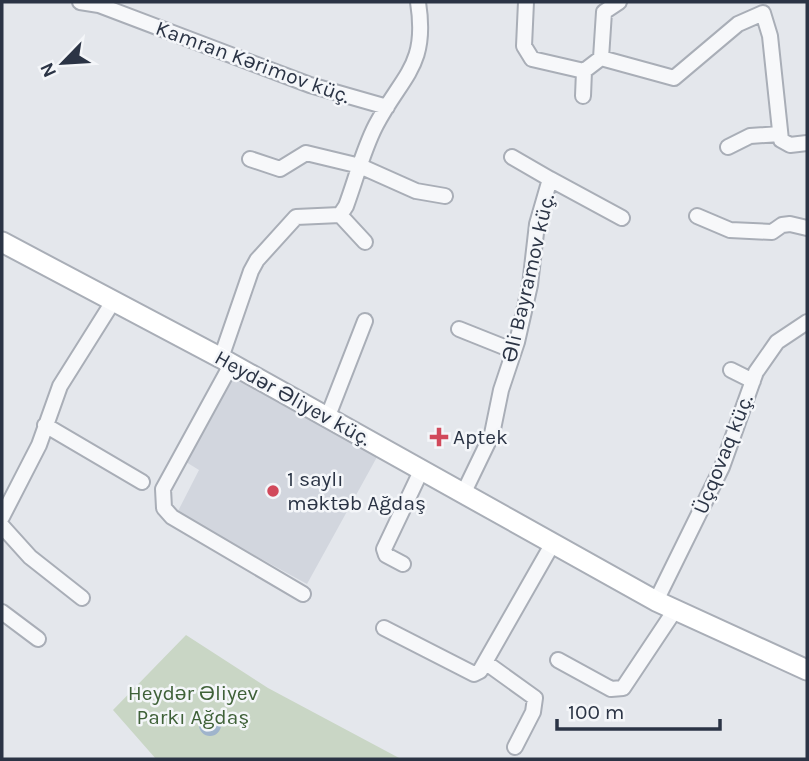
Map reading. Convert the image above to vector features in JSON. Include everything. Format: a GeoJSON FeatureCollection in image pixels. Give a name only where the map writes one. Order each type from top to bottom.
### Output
{"type":"FeatureCollection","features":[{"type":"Feature","properties":{"kind":"main road","name":"Heydər Əliyev küç."},"geometry":{"type":"LineString","coordinates":[[2,242],[328,416],[656,601],[807,670]]}},
{"type":"Feature","properties":{"kind":"street","name":"Kamran Kərimov küç."},"geometry":{"type":"LineString","coordinates":[[80,2],[99,5],[310,85],[387,107]]}},
{"type":"Feature","properties":{"kind":"street"},"geometry":{"type":"LineString","coordinates":[[340,215],[376,125],[418,51],[422,31],[418,2]]}},
{"type":"Feature","properties":{"kind":"street"},"geometry":{"type":"LineString","coordinates":[[526,2],[526,53],[545,64],[584,71],[601,58],[604,12],[619,2]]}},
{"type":"Feature","properties":{"kind":"street"},"geometry":{"type":"LineString","coordinates":[[601,58],[674,78],[760,8],[770,36],[780,134],[785,144],[807,143]]}},
{"type":"Feature","properties":{"kind":"street"},"geometry":{"type":"LineString","coordinates":[[583,96],[584,71]]}},
{"type":"Feature","properties":{"kind":"street"},"geometry":{"type":"LineString","coordinates":[[728,147],[750,136],[780,134]]}},
{"type":"Feature","properties":{"kind":"street"},"geometry":{"type":"LineString","coordinates":[[250,159],[280,169],[306,153],[360,166],[416,191],[445,196]]}},
{"type":"Feature","properties":{"kind":"street"},"geometry":{"type":"LineString","coordinates":[[512,157],[550,179]]}},
{"type":"Feature","properties":{"kind":"street","name":"Əli Bayramov küç."},"geometry":{"type":"LineString","coordinates":[[464,492],[492,434],[500,390],[514,351],[530,285],[537,224],[550,179],[622,218]]}},
{"type":"Feature","properties":{"kind":"street"},"geometry":{"type":"LineString","coordinates":[[303,594],[172,517],[164,508],[163,489],[227,361],[257,260],[296,217],[340,215],[365,242]]}},
{"type":"Feature","properties":{"kind":"street"},"geometry":{"type":"LineString","coordinates":[[697,216],[730,230],[772,232],[782,225],[790,224],[807,228]]}},
{"type":"Feature","properties":{"kind":"street"},"geometry":{"type":"LineString","coordinates":[[2,517],[31,463],[60,386],[114,300]]}},
{"type":"Feature","properties":{"kind":"street"},"geometry":{"type":"LineString","coordinates":[[328,416],[365,321]]}},
{"type":"Feature","properties":{"kind":"street","name":"Üçqovaq küç."},"geometry":{"type":"LineString","coordinates":[[656,601],[722,467],[753,381],[768,352],[806,324]]}},
{"type":"Feature","properties":{"kind":"street"},"geometry":{"type":"LineString","coordinates":[[459,328],[514,351]]}},
{"type":"Feature","properties":{"kind":"street"},"geometry":{"type":"LineString","coordinates":[[731,370],[753,381]]}},
{"type":"Feature","properties":{"kind":"street"},"geometry":{"type":"LineString","coordinates":[[45,425],[142,482]]}},
{"type":"Feature","properties":{"kind":"street"},"geometry":{"type":"LineString","coordinates":[[403,564],[386,555],[384,548],[422,469]]}},
{"type":"Feature","properties":{"kind":"street"},"geometry":{"type":"LineString","coordinates":[[2,526],[30,557],[82,598]]}},
{"type":"Feature","properties":{"kind":"street"},"geometry":{"type":"LineString","coordinates":[[384,628],[466,673],[480,671],[553,543]]}},
{"type":"Feature","properties":{"kind":"street"},"geometry":{"type":"LineString","coordinates":[[558,660],[611,689],[623,688],[675,610]]}},
{"type":"Feature","properties":{"kind":"street"},"geometry":{"type":"LineString","coordinates":[[2,612],[38,639]]}},
{"type":"Feature","properties":{"kind":"street"},"geometry":{"type":"LineString","coordinates":[[485,662],[534,698],[533,712],[515,747]]}},
{"type":"Feature","properties":{"kind":"shaded area","name":"1 saylı məktəb Ağdaş"},"geometry":{"type":"Polygon","coordinates":[[[232,376],[377,457],[307,584],[177,513],[199,470],[186,462],[232,376]]]}},
{"type":"Feature","properties":{"kind":"green space","name":"Heydər Əliyev Parkı Ağdaş"},"geometry":{"type":"Polygon","coordinates":[[[186,635],[268,688],[401,759],[156,759],[113,710],[186,635]]]}},
{"type":"Feature","properties":{"kind":"water"},"geometry":{"type":"Polygon","coordinates":[[[206,714],[214,714],[221,721],[221,729],[214,736],[206,736],[199,729],[199,721],[206,714]]]}},
{"type":"Feature","properties":{"kind":"place","name":"Aptek"},"geometry":{"type":"Point","coordinates":[439,437]}},
{"type":"Feature","properties":{"kind":"place","name":"1 saylı məktəb Ağdaş"},"geometry":{"type":"Point","coordinates":[273,491]}}]}
